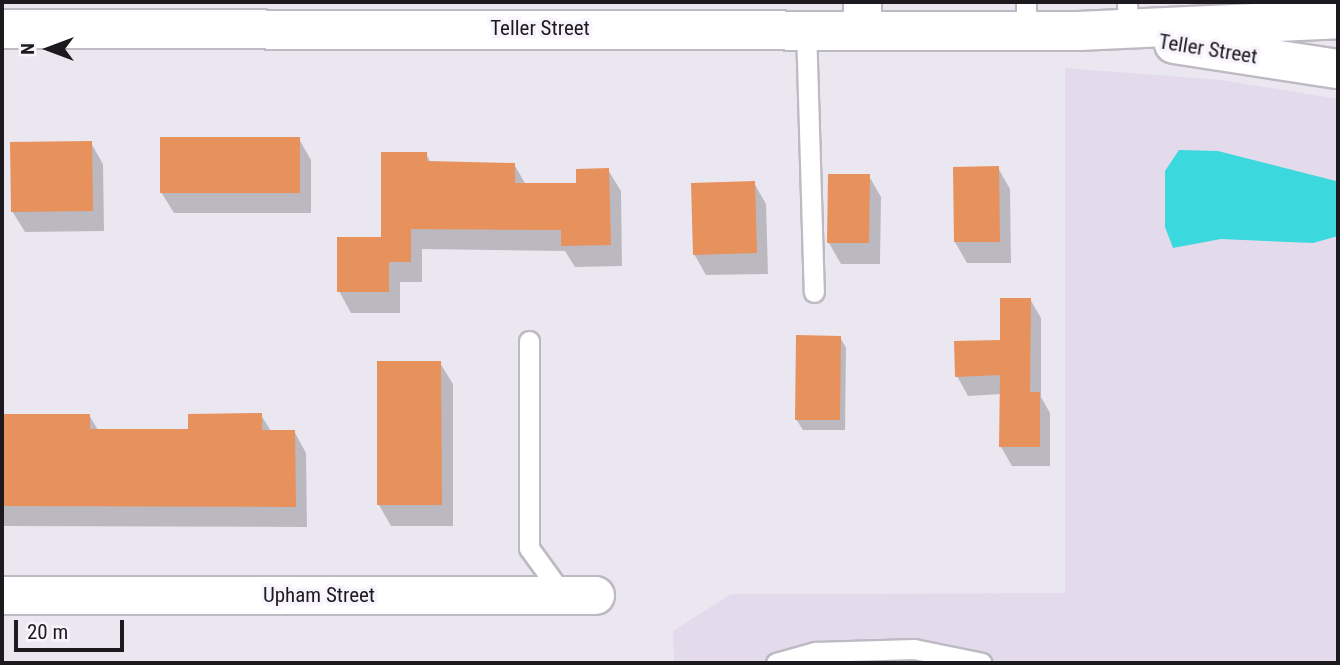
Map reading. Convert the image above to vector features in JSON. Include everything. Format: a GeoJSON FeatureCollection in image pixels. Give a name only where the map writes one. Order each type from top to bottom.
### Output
{"type":"FeatureCollection","features":[{"type":"Feature","properties":{"kind":"street","name":"Teller Street"},"geometry":{"type":"LineString","coordinates":[[1078,31],[1127,15],[1204,13],[1338,19]]}},
{"type":"Feature","properties":{"kind":"street","name":"Teller Street"},"geometry":{"type":"LineString","coordinates":[[2,29],[806,28],[862,15],[1026,16],[1078,31],[1338,69]]}},
{"type":"Feature","properties":{"kind":"street","name":"Upham Street"},"geometry":{"type":"LineString","coordinates":[[2,595],[579,595]]}},
{"type":"Feature","properties":{"kind":"lane"},"geometry":{"type":"LineString","coordinates":[[806,28],[814,292]]}},
{"type":"Feature","properties":{"kind":"lane"},"geometry":{"type":"LineString","coordinates":[[530,341],[529,548],[579,595]]}},
{"type":"Feature","properties":{"kind":"lane"},"geometry":{"type":"LineString","coordinates":[[776,663],[815,652],[914,649],[982,663]]}},
{"type":"Feature","properties":{"kind":"shaded area"},"geometry":{"type":"Polygon","coordinates":[[[1065,68],[1222,80],[1338,99],[1338,663],[674,663],[673,631],[731,594],[1065,593],[1065,68]]]}},
{"type":"Feature","properties":{"kind":"water"},"geometry":{"type":"Polygon","coordinates":[[[1179,150],[1218,151],[1336,181],[1338,236],[1313,243],[1221,239],[1173,248],[1165,227],[1165,171],[1179,150]]]}},
{"type":"Feature","properties":{"kind":"building"},"geometry":{"type":"Polygon","coordinates":[[[160,137],[300,137],[300,193],[160,193],[160,137]]]}},
{"type":"Feature","properties":{"kind":"building"},"geometry":{"type":"Polygon","coordinates":[[[92,141],[93,211],[11,212],[10,142],[92,141]]]}},
{"type":"Feature","properties":{"kind":"building"},"geometry":{"type":"Polygon","coordinates":[[[381,152],[427,152],[427,161],[515,163],[515,183],[576,183],[576,169],[609,168],[611,245],[561,246],[561,230],[411,229],[411,262],[389,262],[389,292],[337,292],[337,237],[381,237],[381,152]]]}},
{"type":"Feature","properties":{"kind":"building"},"geometry":{"type":"Polygon","coordinates":[[[999,166],[1000,242],[954,242],[953,167],[999,166]]]}},
{"type":"Feature","properties":{"kind":"building"},"geometry":{"type":"Polygon","coordinates":[[[828,174],[870,174],[869,243],[827,243],[828,174]]]}},
{"type":"Feature","properties":{"kind":"building"},"geometry":{"type":"Polygon","coordinates":[[[755,181],[757,253],[693,255],[691,183],[755,181]]]}},
{"type":"Feature","properties":{"kind":"building"},"geometry":{"type":"Polygon","coordinates":[[[1000,298],[1031,298],[1030,392],[1040,392],[1040,447],[999,447],[1000,375],[955,377],[954,341],[1000,340],[1000,298]]]}},
{"type":"Feature","properties":{"kind":"building"},"geometry":{"type":"Polygon","coordinates":[[[796,335],[841,336],[840,420],[795,420],[796,335]]]}},
{"type":"Feature","properties":{"kind":"building"},"geometry":{"type":"Polygon","coordinates":[[[377,361],[441,361],[442,505],[377,505],[377,361]]]}},
{"type":"Feature","properties":{"kind":"building"},"geometry":{"type":"Polygon","coordinates":[[[262,413],[262,430],[295,430],[296,507],[2,506],[2,414],[90,414],[90,429],[188,429],[188,414],[262,413]]]}}]}
